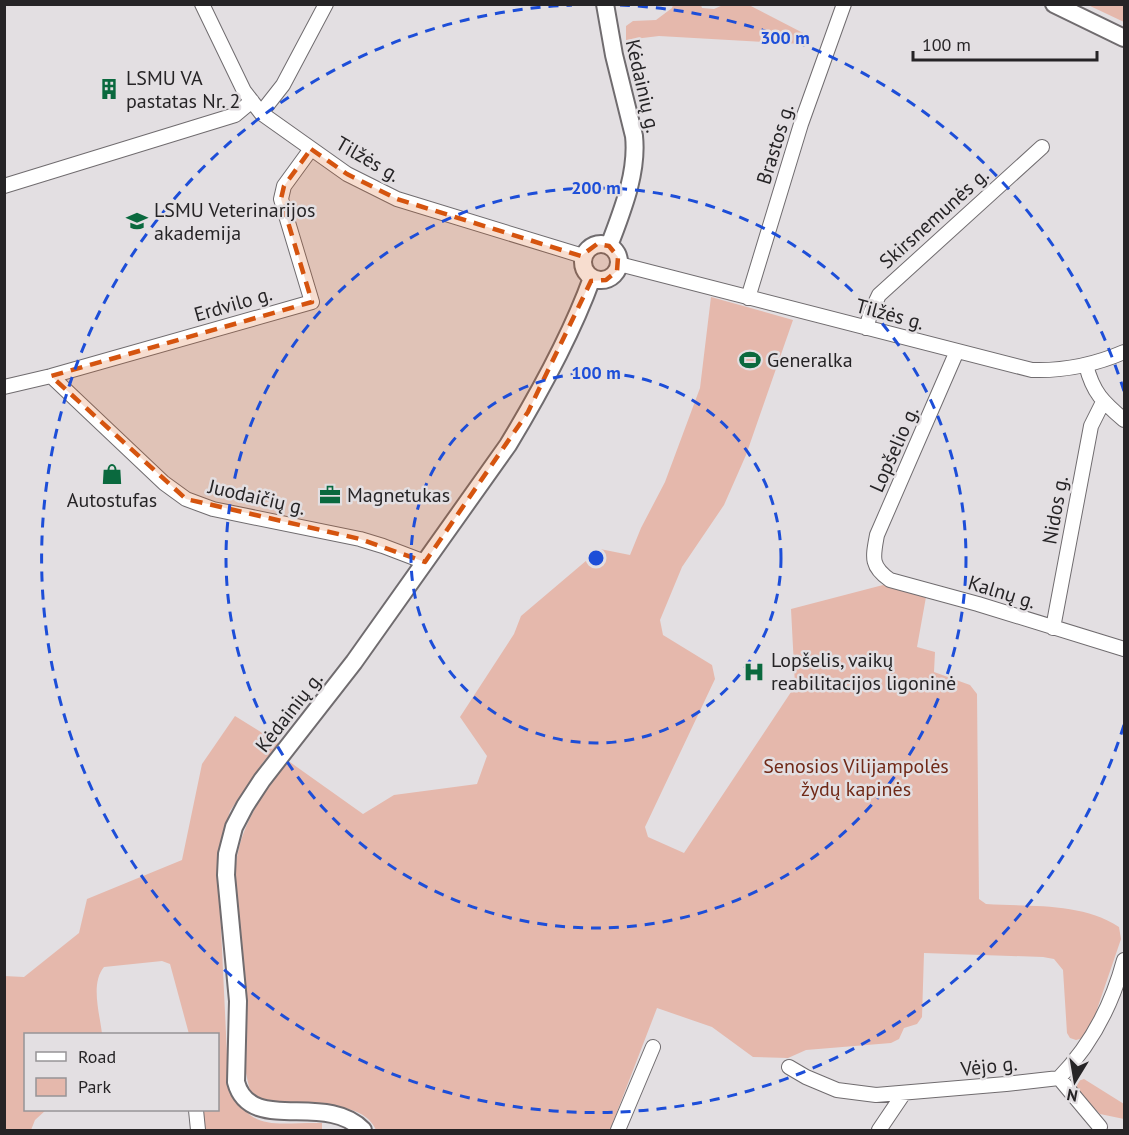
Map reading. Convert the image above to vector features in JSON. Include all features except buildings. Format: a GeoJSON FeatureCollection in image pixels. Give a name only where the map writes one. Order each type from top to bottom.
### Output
{"type":"FeatureCollection","features":[{"type":"Feature","properties":{"kind":"main road","name":"Kėdainių g."},"geometry":{"type":"LineString","coordinates":[[605,4],[608,27],[634,136],[635,151],[626,200],[609,246]]}},
{"type":"Feature","properties":{"kind":"main road"},"geometry":{"type":"LineString","coordinates":[[1054,4],[1125,38]]}},
{"type":"Feature","properties":{"kind":"main road"},"geometry":{"type":"LineString","coordinates":[[597,244],[609,246],[615,250],[619,264],[612,276],[606,280],[592,278],[584,269],[583,256],[591,246],[597,244]]}},
{"type":"Feature","properties":{"kind":"main road","name":"Kėdainių g."},"geometry":{"type":"LineString","coordinates":[[363,1131],[349,1119],[328,1114],[279,1117],[264,1115],[253,1111],[238,1093],[236,1082],[238,1001],[226,875],[227,854],[234,827],[245,806],[354,662],[497,460],[528,412],[592,278]]}},
{"type":"Feature","properties":{"kind":"street","name":"Tilžės g."},"geometry":{"type":"LineString","coordinates":[[202,4],[244,90],[261,113],[347,174],[397,199],[583,256]]}},
{"type":"Feature","properties":{"kind":"street"},"geometry":{"type":"LineString","coordinates":[[261,113],[283,85],[326,4]]}},
{"type":"Feature","properties":{"kind":"street","name":"Brastos g."},"geometry":{"type":"LineString","coordinates":[[748,298],[801,124],[844,4]]}},
{"type":"Feature","properties":{"kind":"street"},"geometry":{"type":"LineString","coordinates":[[4,186],[234,115],[252,101]]}},
{"type":"Feature","properties":{"kind":"street","name":"Skirsnemunės g."},"geometry":{"type":"LineString","coordinates":[[867,328],[879,295],[1042,147]]}},
{"type":"Feature","properties":{"kind":"street","name":"Erdvilo g."},"geometry":{"type":"LineString","coordinates":[[4,387],[51,376],[312,302],[281,199],[284,186],[311,149]]}},
{"type":"Feature","properties":{"kind":"street","name":"Tilžės g."},"geometry":{"type":"LineString","coordinates":[[619,264],[1032,370],[1059,370],[1086,365],[1125,352]]}},
{"type":"Feature","properties":{"kind":"street","name":"Lopšelio g."},"geometry":{"type":"LineString","coordinates":[[874,564],[877,535],[957,351]]}},
{"type":"Feature","properties":{"kind":"street"},"geometry":{"type":"LineString","coordinates":[[1086,365],[1094,390],[1103,402],[1125,420]]}},
{"type":"Feature","properties":{"kind":"street","name":"Juodaičių g."},"geometry":{"type":"LineString","coordinates":[[51,376],[164,483],[186,499],[213,509],[360,539],[425,562]]}},
{"type":"Feature","properties":{"kind":"street","name":"Nidos g."},"geometry":{"type":"LineString","coordinates":[[1053,628],[1091,426],[1103,402]]}},
{"type":"Feature","properties":{"kind":"street","name":"Kalnų g."},"geometry":{"type":"LineString","coordinates":[[874,564],[880,573],[890,580],[1125,649]]}},
{"type":"Feature","properties":{"kind":"street"},"geometry":{"type":"LineString","coordinates":[[1100,1127],[1059,1078],[1075,1062],[1099,1026],[1117,987],[1125,960]]}},
{"type":"Feature","properties":{"kind":"street"},"geometry":{"type":"LineString","coordinates":[[618,1131],[653,1047]]}},
{"type":"Feature","properties":{"kind":"street","name":"Vėjo g."},"geometry":{"type":"LineString","coordinates":[[789,1067],[837,1090],[876,1095],[1059,1078]]}},
{"type":"Feature","properties":{"kind":"street"},"geometry":{"type":"LineString","coordinates":[[879,1131],[904,1094]]}},
{"type":"Feature","properties":{"kind":"street"},"geometry":{"type":"LineString","coordinates":[[196,1111],[198,1131]]}},
{"type":"Feature","properties":{"kind":"highlighted area"},"geometry":{"type":"Polygon","coordinates":[[[311,149],[347,174],[397,199],[581,256],[597,244],[609,246],[618,257],[617,271],[606,280],[591,281],[528,412],[425,562],[360,539],[186,499],[51,376],[312,302],[281,199],[284,186],[311,149]]]}},
{"type":"Feature","properties":{"kind":"green space"},"geometry":{"type":"Polygon","coordinates":[[[747,4],[805,34],[804,41],[801,44],[659,36],[626,40],[626,26],[633,21],[656,20],[673,5],[701,5],[702,8],[714,9],[723,5],[747,4]]]}},
{"type":"Feature","properties":{"kind":"green space"},"geometry":{"type":"Polygon","coordinates":[[[1088,5],[1124,5],[1124,22],[1088,5]]]}},
{"type":"Feature","properties":{"kind":"green space","name":"Senosios Vilijampolės žydų kapinės"},"geometry":{"type":"Polygon","coordinates":[[[711,297],[793,320],[746,455],[724,505],[682,567],[660,620],[663,635],[712,665],[715,679],[645,827],[648,837],[684,853],[795,686],[791,609],[883,585],[926,597],[917,647],[935,652],[934,672],[970,685],[977,694],[979,899],[986,904],[1055,907],[1088,913],[1119,927],[1121,939],[1092,1024],[1083,1038],[1076,1040],[1070,1038],[1067,1033],[1063,970],[1054,959],[924,953],[922,1017],[917,1024],[904,1028],[899,1039],[891,1043],[806,1050],[788,1058],[753,1057],[712,1027],[657,1008],[610,1130],[376,1130],[369,1119],[343,1107],[265,1106],[254,1097],[246,1074],[242,1026],[242,962],[235,890],[239,848],[253,813],[287,760],[363,814],[394,795],[477,784],[487,756],[460,717],[514,634],[521,616],[600,549],[630,555],[665,482],[700,388],[711,297]]]}},
{"type":"Feature","properties":{"kind":"green space"},"geometry":{"type":"Polygon","coordinates":[[[235,716],[280,744],[264,761],[230,811],[222,840],[219,886],[228,1076],[235,1095],[252,1117],[274,1123],[322,1123],[322,1130],[205,1130],[203,1111],[219,1111],[219,1033],[189,1033],[170,964],[162,961],[104,967],[97,990],[102,1033],[24,1033],[24,1111],[45,1111],[35,1120],[31,1130],[5,1130],[4,976],[24,977],[79,933],[87,899],[182,860],[202,764],[235,716]]]}},
{"type":"Feature","properties":{"kind":"green space"},"geometry":{"type":"Polygon","coordinates":[[[1084,1079],[1124,1104],[1124,1119],[1100,1114],[1076,1089],[1078,1081],[1084,1079]]]}},
{"type":"Feature","properties":{"kind":"place","name":"LSMU VA pastatas Nr. 2"},"geometry":{"type":"Point","coordinates":[109,89]}},
{"type":"Feature","properties":{"kind":"place","name":"LSMU Veterinarijos akademija"},"geometry":{"type":"Point","coordinates":[137,221]}},
{"type":"Feature","properties":{"kind":"place","name":"Generalka"},"geometry":{"type":"Point","coordinates":[750,360]}},
{"type":"Feature","properties":{"kind":"place","name":"Autostufas"},"geometry":{"type":"Point","coordinates":[112,474]}},
{"type":"Feature","properties":{"kind":"place","name":"Magnetukas"},"geometry":{"type":"Point","coordinates":[330,495]}},
{"type":"Feature","properties":{"kind":"place","name":"Lopšelis, vaikų reabilitacijos ligoninė"},"geometry":{"type":"Point","coordinates":[754,672]}}]}
